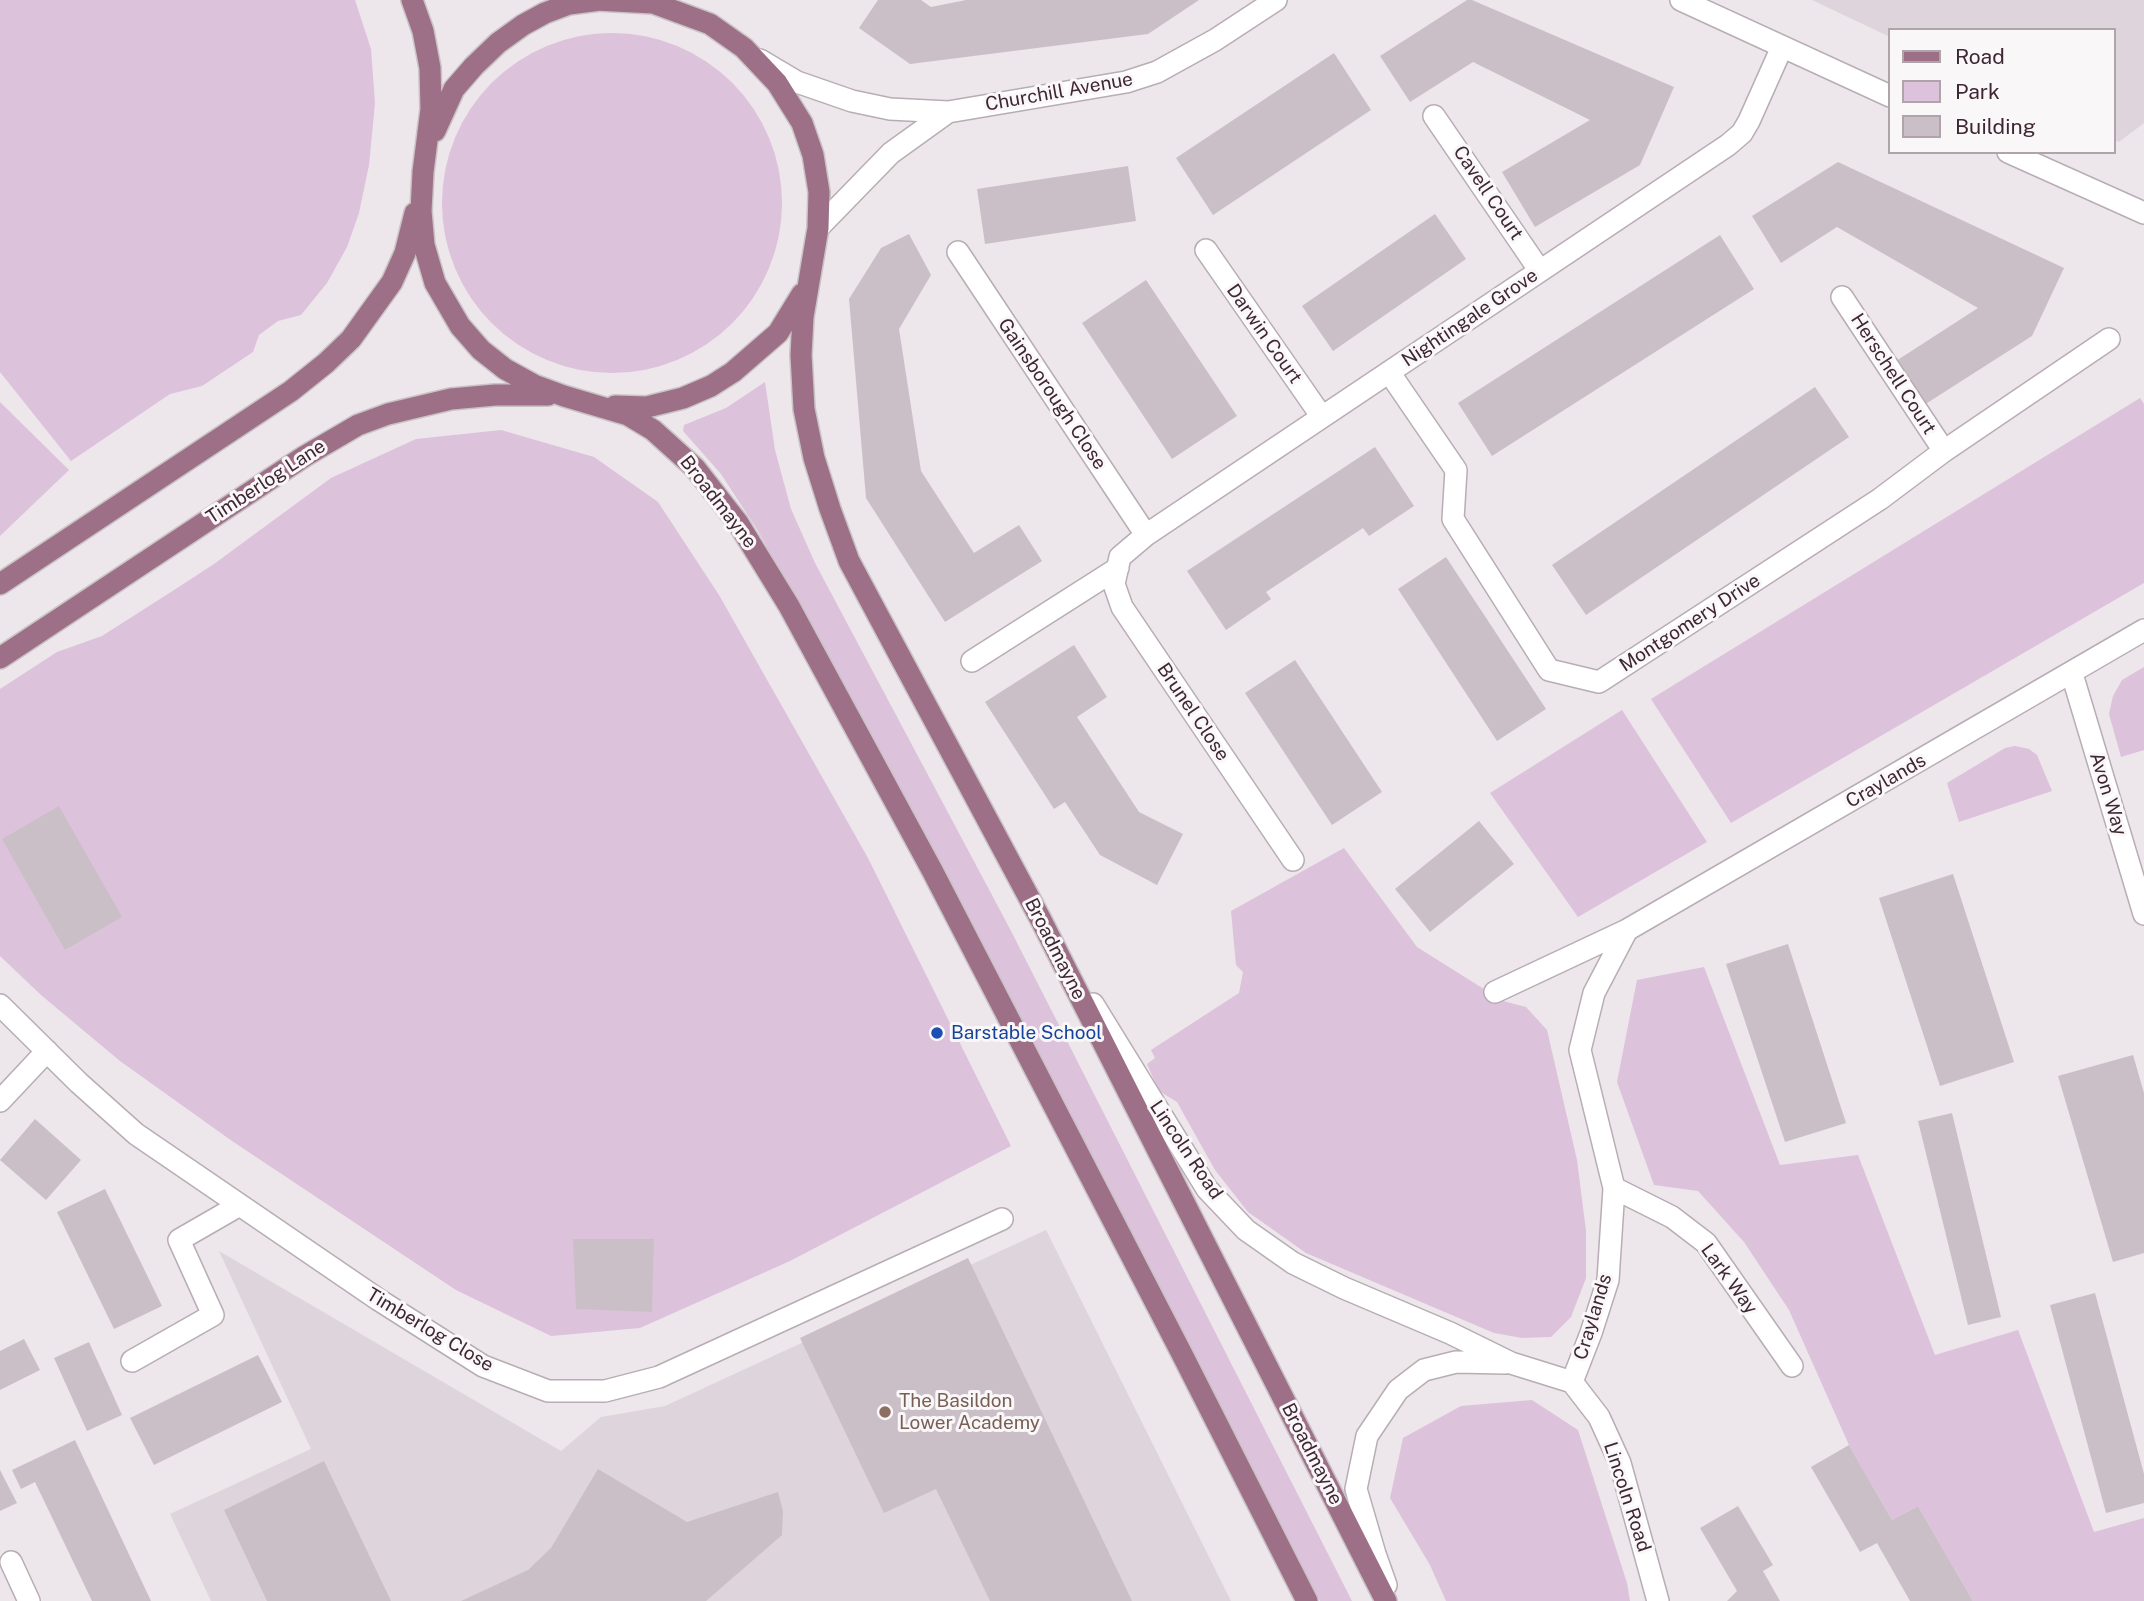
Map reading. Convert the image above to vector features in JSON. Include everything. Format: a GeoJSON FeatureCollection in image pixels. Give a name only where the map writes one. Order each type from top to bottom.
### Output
{"type":"FeatureCollection","features":[{"type":"Feature","properties":{"kind":"main road","name":"Broadmayne"},"geometry":{"type":"LineString","coordinates":[[412,0],[430,68],[431,109],[421,211],[424,245],[435,283],[460,326],[481,351],[505,369],[534,385],[628,415],[653,430],[676,449],[717,495],[761,557],[933,872],[1307,1601]]}},
{"type":"Feature","properties":{"kind":"main road","name":"Broadmayne"},"geometry":{"type":"LineString","coordinates":[[425,162],[440,117],[454,89],[474,66],[498,43],[523,25],[569,4],[598,0],[653,3],[681,12],[710,24],[744,48],[777,83],[802,123],[813,155],[819,192],[818,228],[803,317],[801,355],[804,409],[814,458],[849,561],[1041,920],[1386,1601]]}},
{"type":"Feature","properties":{"kind":"main road"},"geometry":{"type":"LineString","coordinates":[[0,584],[291,391],[351,339],[392,282],[405,253],[414,222],[425,162]]}},
{"type":"Feature","properties":{"kind":"main road","name":"Broadmayne"},"geometry":{"type":"LineString","coordinates":[[599,405],[648,407],[682,398],[711,386],[733,372],[778,333],[797,306],[810,276]]}},
{"type":"Feature","properties":{"kind":"main road","name":"Timberlog Lane"},"geometry":{"type":"LineString","coordinates":[[0,658],[304,456],[358,425],[388,414],[451,399],[529,394],[564,396]]}},
{"type":"Feature","properties":{"kind":"street","name":"Churchill Avenue"},"geometry":{"type":"LineString","coordinates":[[744,48],[772,68],[820,92],[890,109],[948,112],[1126,82],[1157,72],[1215,40],[1276,0]]}},
{"type":"Feature","properties":{"kind":"street"},"geometry":{"type":"LineString","coordinates":[[1681,0],[1888,95]]}},
{"type":"Feature","properties":{"kind":"street","name":"Nightingale Grove"},"geometry":{"type":"LineString","coordinates":[[972,661],[1119,563],[1146,536],[1728,145],[1742,133],[1749,121],[1782,47]]}},
{"type":"Feature","properties":{"kind":"street","name":"Churchill Avenue"},"geometry":{"type":"LineString","coordinates":[[818,228],[891,153],[948,112]]}},
{"type":"Feature","properties":{"kind":"street","name":"Cavell Court"},"geometry":{"type":"LineString","coordinates":[[1434,116],[1540,271]]}},
{"type":"Feature","properties":{"kind":"street"},"geometry":{"type":"LineString","coordinates":[[2012,154],[2144,213]]}},
{"type":"Feature","properties":{"kind":"street","name":"Darwin Court"},"geometry":{"type":"LineString","coordinates":[[1206,250],[1322,417]]}},
{"type":"Feature","properties":{"kind":"street","name":"Gainsborough Close"},"geometry":{"type":"LineString","coordinates":[[958,252],[1146,536]]}},
{"type":"Feature","properties":{"kind":"street","name":"Herschell Court"},"geometry":{"type":"LineString","coordinates":[[1842,297],[1944,451]]}},
{"type":"Feature","properties":{"kind":"street","name":"Montgomery Drive"},"geometry":{"type":"LineString","coordinates":[[1389,372],[1455,470],[1453,519],[1549,670],[1599,682],[1880,499],[1944,451],[2109,339]]}},
{"type":"Feature","properties":{"kind":"street","name":"Brunel Close"},"geometry":{"type":"LineString","coordinates":[[1119,563],[1114,584],[1122,607],[1293,860]]}},
{"type":"Feature","properties":{"kind":"street","name":"Craylands"},"geometry":{"type":"LineString","coordinates":[[1495,992],[1627,930],[2144,630]]}},
{"type":"Feature","properties":{"kind":"street","name":"Avon Way"},"geometry":{"type":"LineString","coordinates":[[2072,674],[2144,914]]}},
{"type":"Feature","properties":{"kind":"street","name":"Lincoln Road"},"geometry":{"type":"LineString","coordinates":[[1041,920],[1207,1189],[1246,1230],[1293,1263],[1343,1288],[1450,1333],[1511,1363],[1572,1382],[1599,1417],[1620,1463],[1658,1601]]}},
{"type":"Feature","properties":{"kind":"street","name":"Craylands"},"geometry":{"type":"LineString","coordinates":[[1572,1382],[1608,1280],[1614,1188],[1580,1050],[1594,993],[1627,930]]}},
{"type":"Feature","properties":{"kind":"street","name":"Timberlog Close"},"geometry":{"type":"LineString","coordinates":[[0,1005],[136,1134],[238,1206],[483,1366],[548,1391],[606,1391],[659,1377],[1002,1219]]}},
{"type":"Feature","properties":{"kind":"street"},"geometry":{"type":"LineString","coordinates":[[0,1101],[47,1051]]}},
{"type":"Feature","properties":{"kind":"street","name":"Lark Way"},"geometry":{"type":"LineString","coordinates":[[1614,1188],[1672,1217],[1706,1243],[1792,1366]]}},
{"type":"Feature","properties":{"kind":"street"},"geometry":{"type":"LineString","coordinates":[[132,1361],[214,1315],[179,1240],[238,1206]]}},
{"type":"Feature","properties":{"kind":"street","name":"Lincoln Road"},"geometry":{"type":"LineString","coordinates":[[1392,1601],[1375,1555],[1356,1489],[1367,1436],[1398,1390],[1424,1370],[1456,1362],[1511,1363]]}},
{"type":"Feature","properties":{"kind":"street"},"geometry":{"type":"LineString","coordinates":[[11,1562],[29,1601]]}},
{"type":"Feature","properties":{"kind":"shaded area"},"geometry":{"type":"Polygon","coordinates":[[[1812,0],[2144,0],[2144,123],[2119,142],[2116,141],[2116,28],[1888,28],[1888,36],[1812,0]]]}},
{"type":"Feature","properties":{"kind":"shaded area","name":"The Basildon Lower Academy"},"geometry":{"type":"Polygon","coordinates":[[[1046,1230],[1231,1601],[211,1601],[170,1514],[311,1449],[219,1251],[561,1451],[601,1417],[665,1406],[1046,1230]]]}},
{"type":"Feature","properties":{"kind":"green space"},"geometry":{"type":"Polygon","coordinates":[[[0,0],[355,0],[371,49],[375,103],[369,165],[359,213],[347,247],[327,283],[301,315],[278,321],[259,335],[253,352],[202,386],[170,394],[71,461],[0,372],[0,0]]]}},
{"type":"Feature","properties":{"kind":"green space"},"geometry":{"type":"Polygon","coordinates":[[[612,33],[645,36],[677,46],[706,62],[732,83],[753,109],[769,138],[779,170],[782,203],[779,236],[769,268],[753,297],[732,323],[706,344],[677,360],[645,370],[612,373],[579,370],[547,360],[518,344],[492,323],[471,297],[455,268],[445,236],[442,203],[445,170],[455,138],[471,109],[492,83],[518,62],[547,46],[579,36],[612,33]]]}},
{"type":"Feature","properties":{"kind":"green space"},"geometry":{"type":"Polygon","coordinates":[[[765,382],[775,450],[791,509],[815,563],[1009,927],[1352,1601],[1320,1601],[1200,1365],[865,724],[758,531],[721,474],[683,431],[684,425],[726,408],[765,382]]]}},
{"type":"Feature","properties":{"kind":"green space"},"geometry":{"type":"Polygon","coordinates":[[[2140,398],[2144,404],[2144,583],[1731,823],[1651,699],[2140,398]]]}},
{"type":"Feature","properties":{"kind":"green space"},"geometry":{"type":"Polygon","coordinates":[[[0,402],[69,470],[0,536],[0,402]]]}},
{"type":"Feature","properties":{"kind":"green space"},"geometry":{"type":"Polygon","coordinates":[[[501,430],[594,457],[658,502],[719,595],[868,858],[1011,1146],[790,1261],[640,1328],[551,1336],[456,1290],[232,1141],[120,1061],[41,995],[0,956],[0,689],[57,652],[102,636],[214,564],[331,478],[416,439],[501,430]]]}},
{"type":"Feature","properties":{"kind":"green space"},"geometry":{"type":"Polygon","coordinates":[[[2144,667],[2144,750],[2121,757],[2109,714],[2113,696],[2122,680],[2144,667]]]}},
{"type":"Feature","properties":{"kind":"green space"},"geometry":{"type":"Polygon","coordinates":[[[1622,710],[1707,842],[1578,917],[1490,793],[1622,710]]]}},
{"type":"Feature","properties":{"kind":"green space"},"geometry":{"type":"Polygon","coordinates":[[[2015,746],[2029,749],[2037,755],[2052,791],[1959,822],[1947,783],[2005,748],[2015,746]]]}},
{"type":"Feature","properties":{"kind":"green space"},"geometry":{"type":"Polygon","coordinates":[[[1344,848],[1417,947],[1503,1001],[1526,1007],[1547,1030],[1577,1160],[1586,1231],[1586,1278],[1571,1317],[1551,1337],[1522,1338],[1494,1333],[1306,1253],[1248,1212],[1215,1170],[1177,1102],[1159,1091],[1147,1064],[1155,1058],[1151,1050],[1239,993],[1243,972],[1236,965],[1231,911],[1344,848]]]}},
{"type":"Feature","properties":{"kind":"green space"},"geometry":{"type":"Polygon","coordinates":[[[1704,967],[1780,1165],[1858,1155],[1935,1355],[2018,1330],[2094,1532],[2144,1518],[2144,1601],[1973,1601],[1918,1506],[1892,1520],[1849,1445],[1789,1310],[1744,1242],[1698,1191],[1654,1185],[1617,1082],[1637,980],[1704,967]]]}},
{"type":"Feature","properties":{"kind":"green space"},"geometry":{"type":"Polygon","coordinates":[[[1532,1400],[1578,1430],[1627,1583],[1630,1601],[1446,1601],[1430,1565],[1390,1498],[1403,1438],[1461,1406],[1532,1400]]]}},
{"type":"Feature","properties":{"kind":"building"},"geometry":{"type":"Polygon","coordinates":[[[878,0],[921,0],[931,7],[966,0],[1199,0],[1148,34],[910,64],[859,28],[878,0]]]}},
{"type":"Feature","properties":{"kind":"building"},"geometry":{"type":"Polygon","coordinates":[[[1467,0],[1674,87],[1640,165],[1535,227],[1502,172],[1590,120],[1473,62],[1410,102],[1380,56],[1467,0]]]}},
{"type":"Feature","properties":{"kind":"building"},"geometry":{"type":"Polygon","coordinates":[[[1334,53],[1371,110],[1213,215],[1176,158],[1334,53]]]}},
{"type":"Feature","properties":{"kind":"building"},"geometry":{"type":"Polygon","coordinates":[[[1838,162],[2064,268],[2032,336],[1924,405],[1896,361],[1978,308],[1837,227],[1781,263],[1752,216],[1838,162]]]}},
{"type":"Feature","properties":{"kind":"building"},"geometry":{"type":"Polygon","coordinates":[[[1128,166],[1136,221],[985,244],[977,189],[1128,166]]]}},
{"type":"Feature","properties":{"kind":"building"},"geometry":{"type":"Polygon","coordinates":[[[1435,214],[1466,259],[1333,351],[1302,306],[1435,214]]]}},
{"type":"Feature","properties":{"kind":"building"},"geometry":{"type":"Polygon","coordinates":[[[909,234],[931,275],[899,329],[921,471],[974,553],[1019,525],[1042,561],[945,622],[866,498],[849,299],[881,248],[909,234]]]}},
{"type":"Feature","properties":{"kind":"building"},"geometry":{"type":"Polygon","coordinates":[[[1720,235],[1754,289],[1492,456],[1458,403],[1720,235]]]}},
{"type":"Feature","properties":{"kind":"building"},"geometry":{"type":"Polygon","coordinates":[[[1146,280],[1237,416],[1172,459],[1082,323],[1146,280]]]}},
{"type":"Feature","properties":{"kind":"building"},"geometry":{"type":"Polygon","coordinates":[[[1815,387],[1849,437],[1586,615],[1552,565],[1815,387]]]}},
{"type":"Feature","properties":{"kind":"building"},"geometry":{"type":"Polygon","coordinates":[[[1375,447],[1414,506],[1369,536],[1363,528],[1266,592],[1271,599],[1226,630],[1187,571],[1375,447]]]}},
{"type":"Feature","properties":{"kind":"building"},"geometry":{"type":"Polygon","coordinates":[[[1446,557],[1546,709],[1497,741],[1398,589],[1446,557]]]}},
{"type":"Feature","properties":{"kind":"building"},"geometry":{"type":"Polygon","coordinates":[[[1074,645],[1107,697],[1077,717],[1139,812],[1183,834],[1157,885],[1100,855],[1065,802],[1054,809],[985,702],[1074,645]]]}},
{"type":"Feature","properties":{"kind":"building"},"geometry":{"type":"Polygon","coordinates":[[[1295,660],[1382,792],[1332,825],[1245,693],[1295,660]]]}},
{"type":"Feature","properties":{"kind":"building"},"geometry":{"type":"Polygon","coordinates":[[[59,806],[122,917],[65,950],[2,839],[59,806]]]}},
{"type":"Feature","properties":{"kind":"building"},"geometry":{"type":"Polygon","coordinates":[[[1479,821],[1514,864],[1430,932],[1395,889],[1479,821]]]}},
{"type":"Feature","properties":{"kind":"building"},"geometry":{"type":"Polygon","coordinates":[[[1953,874],[2014,1062],[1940,1086],[1879,898],[1953,874]]]}},
{"type":"Feature","properties":{"kind":"building"},"geometry":{"type":"Polygon","coordinates":[[[1788,944],[1846,1123],[1785,1142],[1726,964],[1788,944]]]}},
{"type":"Feature","properties":{"kind":"building"},"geometry":{"type":"Polygon","coordinates":[[[2133,1055],[2144,1093],[2144,1253],[2113,1262],[2058,1076],[2133,1055]]]}},
{"type":"Feature","properties":{"kind":"building"},"geometry":{"type":"Polygon","coordinates":[[[1952,1113],[2001,1317],[1968,1325],[1918,1121],[1952,1113]]]}},
{"type":"Feature","properties":{"kind":"building"},"geometry":{"type":"Polygon","coordinates":[[[35,1119],[81,1160],[46,1200],[0,1160],[35,1119]]]}},
{"type":"Feature","properties":{"kind":"building"},"geometry":{"type":"Polygon","coordinates":[[[105,1189],[162,1306],[114,1329],[57,1212],[105,1189]]]}},
{"type":"Feature","properties":{"kind":"building"},"geometry":{"type":"Polygon","coordinates":[[[573,1239],[654,1239],[652,1312],[576,1309],[573,1239]]]}},
{"type":"Feature","properties":{"kind":"building"},"geometry":{"type":"Polygon","coordinates":[[[968,1258],[1132,1601],[990,1601],[936,1489],[884,1513],[800,1338],[968,1258]]]}},
{"type":"Feature","properties":{"kind":"building"},"geometry":{"type":"Polygon","coordinates":[[[2095,1293],[2144,1474],[2144,1503],[2106,1513],[2050,1305],[2095,1293]]]}},
{"type":"Feature","properties":{"kind":"building"},"geometry":{"type":"Polygon","coordinates":[[[24,1339],[40,1370],[0,1390],[0,1351],[24,1339]]]}},
{"type":"Feature","properties":{"kind":"building"},"geometry":{"type":"Polygon","coordinates":[[[89,1342],[122,1415],[87,1431],[54,1358],[89,1342]]]}},
{"type":"Feature","properties":{"kind":"building"},"geometry":{"type":"Polygon","coordinates":[[[258,1355],[282,1402],[154,1465],[130,1418],[258,1355]]]}},
{"type":"Feature","properties":{"kind":"building"},"geometry":{"type":"Polygon","coordinates":[[[75,1440],[151,1601],[92,1601],[35,1482],[21,1489],[12,1470],[75,1440]]]}},
{"type":"Feature","properties":{"kind":"building"},"geometry":{"type":"Polygon","coordinates":[[[1849,1445],[1892,1520],[1918,1506],[1973,1601],[1910,1601],[1877,1543],[1860,1552],[1811,1467],[1849,1445]]]}},
{"type":"Feature","properties":{"kind":"building"},"geometry":{"type":"Polygon","coordinates":[[[324,1461],[391,1601],[267,1601],[224,1510],[324,1461]]]}},
{"type":"Feature","properties":{"kind":"building"},"geometry":{"type":"Polygon","coordinates":[[[598,1469],[687,1522],[778,1492],[783,1511],[782,1535],[706,1601],[461,1601],[528,1570],[551,1548],[598,1469]]]}},
{"type":"Feature","properties":{"kind":"building"},"geometry":{"type":"Polygon","coordinates":[[[0,1470],[17,1503],[0,1511],[0,1470]]]}},
{"type":"Feature","properties":{"kind":"building"},"geometry":{"type":"Polygon","coordinates":[[[1738,1506],[1773,1565],[1763,1571],[1780,1601],[1727,1601],[1737,1591],[1700,1528],[1738,1506]]]}},
{"type":"Feature","properties":{"kind":"place","name":"Barstable School"},"geometry":{"type":"Point","coordinates":[937,1033]}},
{"type":"Feature","properties":{"kind":"place","name":"The Basildon Lower Academy"},"geometry":{"type":"Point","coordinates":[885,1412]}}]}
